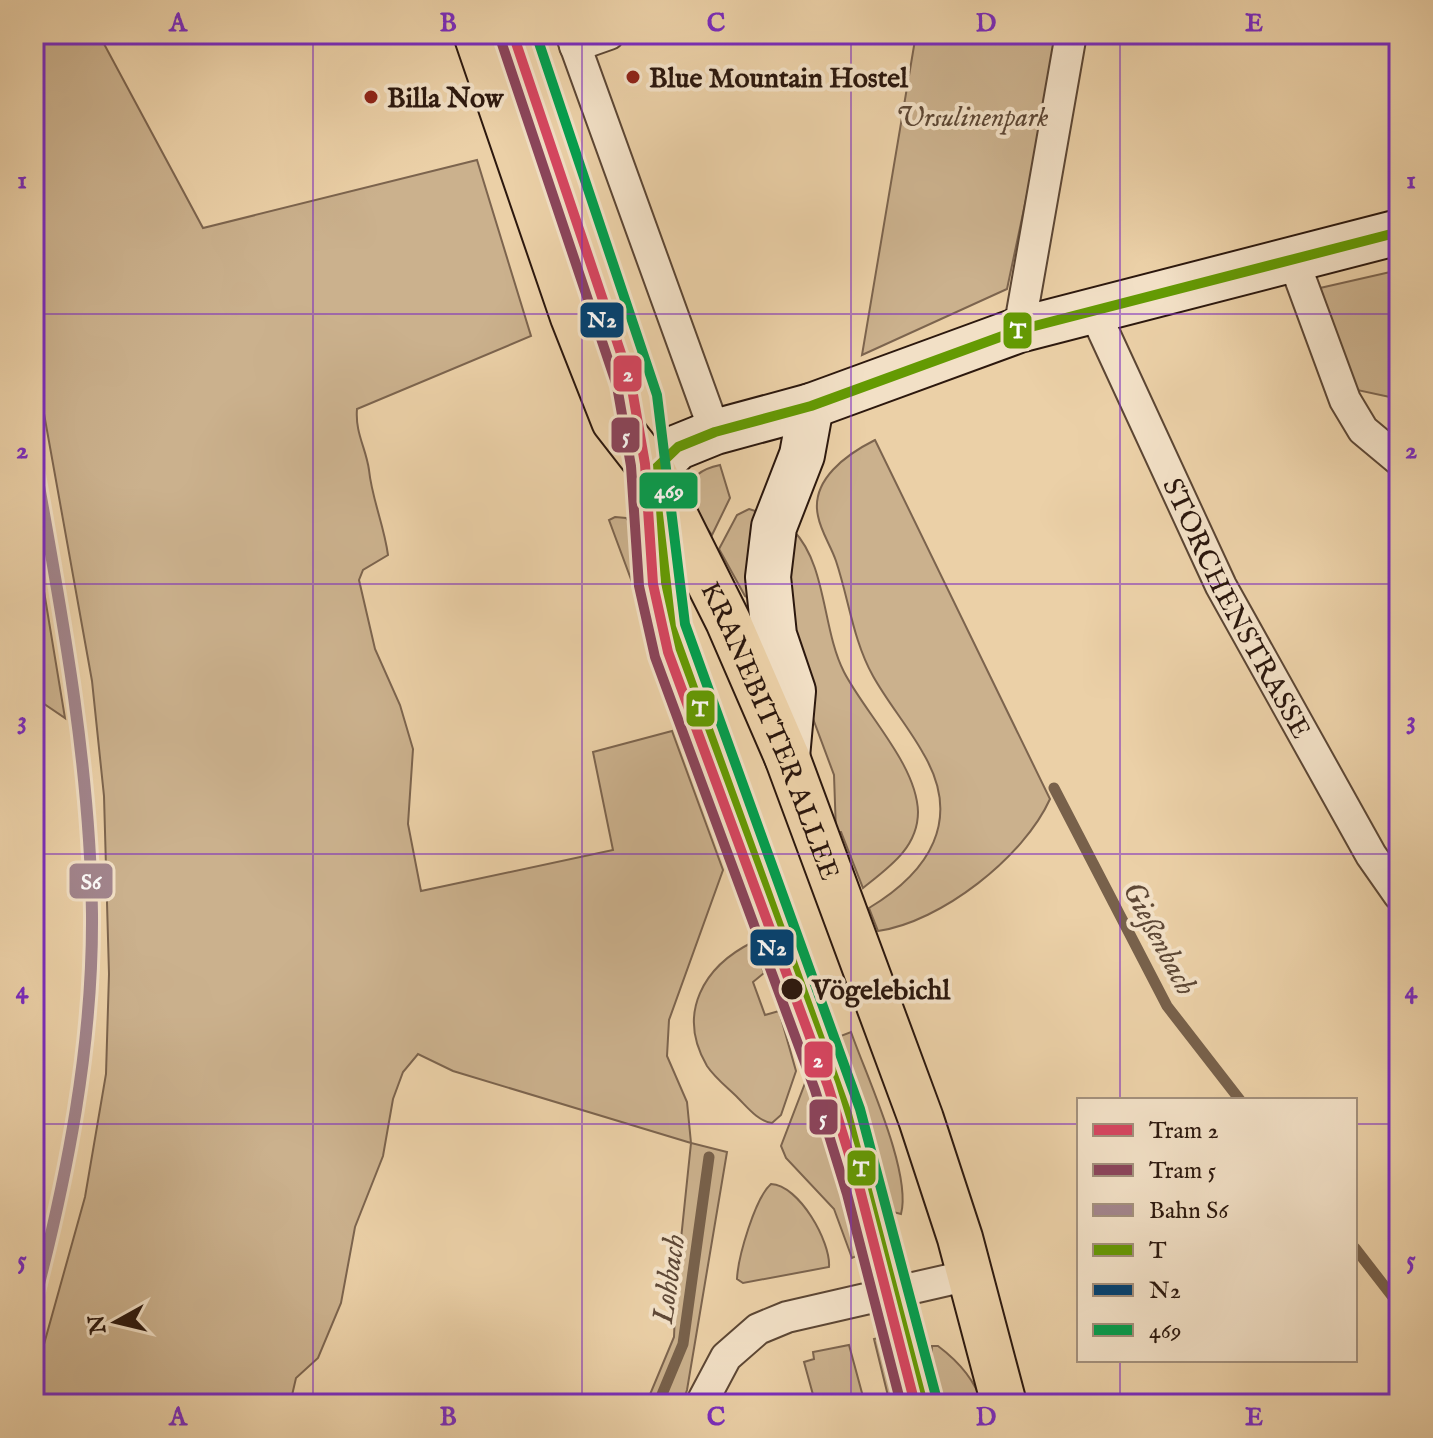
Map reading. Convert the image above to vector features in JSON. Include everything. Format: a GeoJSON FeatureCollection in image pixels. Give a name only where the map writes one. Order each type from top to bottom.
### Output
{"type":"FeatureCollection","features":[{"type":"Feature","properties":{"kind":"main road","name":"KRANEBITTER ALLEE"},"geometry":{"type":"LineString","coordinates":[[476,34],[573,317],[614,421],[653,471],[728,621],[787,757],[921,1119],[970,1275],[1004,1404]]}},
{"type":"Feature","properties":{"kind":"street"},"geometry":{"type":"LineString","coordinates":[[609,34],[573,40],[715,432]]}},
{"type":"Feature","properties":{"kind":"street"},"geometry":{"type":"LineString","coordinates":[[1019,330],[1071,34]]}},
{"type":"Feature","properties":{"kind":"street"},"geometry":{"type":"LineString","coordinates":[[653,471],[678,447],[715,432],[811,406],[1019,330],[1399,232]]}},
{"type":"Feature","properties":{"kind":"street"},"geometry":{"type":"LineString","coordinates":[[1293,259],[1345,400],[1363,430],[1399,460]]}},
{"type":"Feature","properties":{"kind":"street","name":"STORCHENSTRASSE"},"geometry":{"type":"LineString","coordinates":[[1093,309],[1221,586],[1371,855],[1399,895]]}},
{"type":"Feature","properties":{"kind":"street"},"geometry":{"type":"LineString","coordinates":[[787,757],[793,691],[774,635],[768,577],[774,527],[802,455],[811,406]]}},
{"type":"Feature","properties":{"kind":"street"},"geometry":{"type":"LineString","coordinates":[[701,1404],[726,1357],[758,1329],[787,1317],[970,1275]]}},
{"type":"Feature","properties":{"kind":"green space","name":"Ursulinenpark"},"geometry":{"type":"Polygon","coordinates":[[[916,34],[1061,34],[1007,289],[862,355],[916,34]]]}},
{"type":"Feature","properties":{"kind":"green space"},"geometry":{"type":"Polygon","coordinates":[[[34,36],[53,42],[103,42],[203,228],[477,160],[531,336],[357,409],[359,433],[388,555],[363,570],[359,580],[375,649],[400,705],[413,749],[408,824],[421,891],[613,850],[593,752],[672,731],[723,870],[669,1020],[667,1056],[687,1102],[691,1143],[453,1071],[418,1054],[403,1072],[393,1099],[383,1156],[355,1227],[341,1303],[318,1358],[296,1378],[290,1404],[34,1404],[34,1380],[85,1197],[106,1074],[109,974],[104,796],[92,681],[34,358],[34,36]]]}},
{"type":"Feature","properties":{"kind":"green space"},"geometry":{"type":"Polygon","coordinates":[[[1399,270],[1399,399],[1357,390],[1320,288],[1399,270]]]}},
{"type":"Feature","properties":{"kind":"green space"},"geometry":{"type":"Polygon","coordinates":[[[875,440],[1050,799],[1021,843],[978,883],[928,915],[878,931],[869,908],[890,894],[923,861],[934,842],[940,800],[935,777],[923,753],[866,662],[836,561],[818,516],[817,503],[825,480],[853,453],[875,440]]]}},
{"type":"Feature","properties":{"kind":"green space"},"geometry":{"type":"Polygon","coordinates":[[[720,465],[730,498],[712,535],[693,504],[691,485],[696,476],[720,465]]]}},
{"type":"Feature","properties":{"kind":"green space"},"geometry":{"type":"Polygon","coordinates":[[[749,509],[765,514],[750,599],[745,596],[719,549],[737,515],[749,509]]]}},
{"type":"Feature","properties":{"kind":"green space"},"geometry":{"type":"Polygon","coordinates":[[[626,518],[636,531],[648,616],[645,617],[609,520],[626,518]]]}},
{"type":"Feature","properties":{"kind":"green space"},"geometry":{"type":"Polygon","coordinates":[[[793,530],[812,561],[844,672],[900,758],[915,794],[917,825],[907,847],[863,888],[841,832],[836,832],[834,775],[796,673],[781,605],[793,530]]]}},
{"type":"Feature","properties":{"kind":"green space"},"geometry":{"type":"Polygon","coordinates":[[[34,531],[65,718],[34,697],[34,531]]]}},
{"type":"Feature","properties":{"kind":"green space"},"geometry":{"type":"Polygon","coordinates":[[[753,942],[764,973],[753,982],[765,1015],[779,1011],[796,1071],[781,1115],[772,1123],[754,1114],[710,1070],[698,1046],[694,1028],[700,993],[709,978],[721,964],[753,942]]]}},
{"type":"Feature","properties":{"kind":"green space"},"geometry":{"type":"Polygon","coordinates":[[[851,1032],[894,1150],[903,1196],[901,1214],[893,1212],[838,1037],[851,1032]]]}},
{"type":"Feature","properties":{"kind":"green space"},"geometry":{"type":"Polygon","coordinates":[[[812,1065],[854,1194],[868,1251],[852,1258],[834,1209],[786,1158],[781,1146],[812,1065]]]}},
{"type":"Feature","properties":{"kind":"green space"},"geometry":{"type":"Polygon","coordinates":[[[691,1143],[727,1152],[687,1390],[682,1404],[646,1404],[674,1337],[691,1143]]]}},
{"type":"Feature","properties":{"kind":"green space"},"geometry":{"type":"Polygon","coordinates":[[[771,1184],[792,1194],[811,1216],[825,1244],[829,1267],[743,1283],[737,1279],[744,1243],[753,1214],[771,1184]]]}},
{"type":"Feature","properties":{"kind":"green space"},"geometry":{"type":"Polygon","coordinates":[[[886,1336],[890,1340],[901,1404],[890,1404],[874,1339],[886,1336]]]}},
{"type":"Feature","properties":{"kind":"green space"},"geometry":{"type":"Polygon","coordinates":[[[849,1345],[865,1404],[803,1404],[815,1402],[804,1362],[814,1359],[813,1352],[849,1345]]]}},
{"type":"Feature","properties":{"kind":"green space"},"geometry":{"type":"Polygon","coordinates":[[[932,1346],[938,1346],[965,1371],[982,1404],[942,1404],[931,1359],[932,1346]]]}},
{"type":"Feature","properties":{"kind":"waterway","name":"Gießenbach"},"geometry":{"type":"LineString","coordinates":[[1054,788],[1167,1006],[1238,1098]]}},
{"type":"Feature","properties":{"kind":"waterway","name":"Lohbach"},"geometry":{"type":"LineString","coordinates":[[658,1404],[683,1344],[709,1157]]}},
{"type":"Feature","properties":{"kind":"waterway","name":"Gießenbach"},"geometry":{"type":"LineString","coordinates":[[1357,1251],[1399,1305]]}},
{"type":"Feature","properties":{"kind":"tram line","name":"2"},"geometry":{"type":"LineString","coordinates":[[513,34],[631,383],[645,464],[653,584],[668,652],[828,1086],[860,1190],[915,1404]]}},
{"type":"Feature","properties":{"kind":"tram line","name":"5"},"geometry":{"type":"LineString","coordinates":[[500,38],[617,386],[631,466],[639,586],[655,657],[815,1090],[847,1194],[901,1404]]}},
{"type":"Feature","properties":{"kind":"rail line","name":"S6"},"geometry":{"type":"LineString","coordinates":[[34,458],[64,628],[80,742],[92,914],[88,1013],[76,1111],[34,1303]]}},
{"type":"Feature","properties":{"kind":"transit line","name":"469"},"geometry":{"type":"LineString","coordinates":[[536,34],[657,395],[685,624],[860,1109],[937,1400]]}},
{"type":"Feature","properties":{"kind":"transit line","name":"N2"},"geometry":{"type":"LineString","coordinates":[[508,38],[629,401],[657,630],[834,1118],[909,1404]]}},
{"type":"Feature","properties":{"kind":"transit line","name":"T"},"geometry":{"type":"LineString","coordinates":[[653,471],[678,447],[715,432],[811,406],[1019,330],[1399,232]]}},
{"type":"Feature","properties":{"kind":"transit line","name":"T"},"geometry":{"type":"LineString","coordinates":[[653,471],[671,627],[847,1114],[923,1404]]}},
{"type":"Feature","properties":{"kind":"place","name":"Blue Mountain Hostel"},"geometry":{"type":"Point","coordinates":[633,77]}},
{"type":"Feature","properties":{"kind":"place","name":"Billa Now"},"geometry":{"type":"Point","coordinates":[371,97]}},
{"type":"Feature","properties":{"kind":"place","name":"Vögelebichl"},"geometry":{"type":"Point","coordinates":[792,989]}}]}
